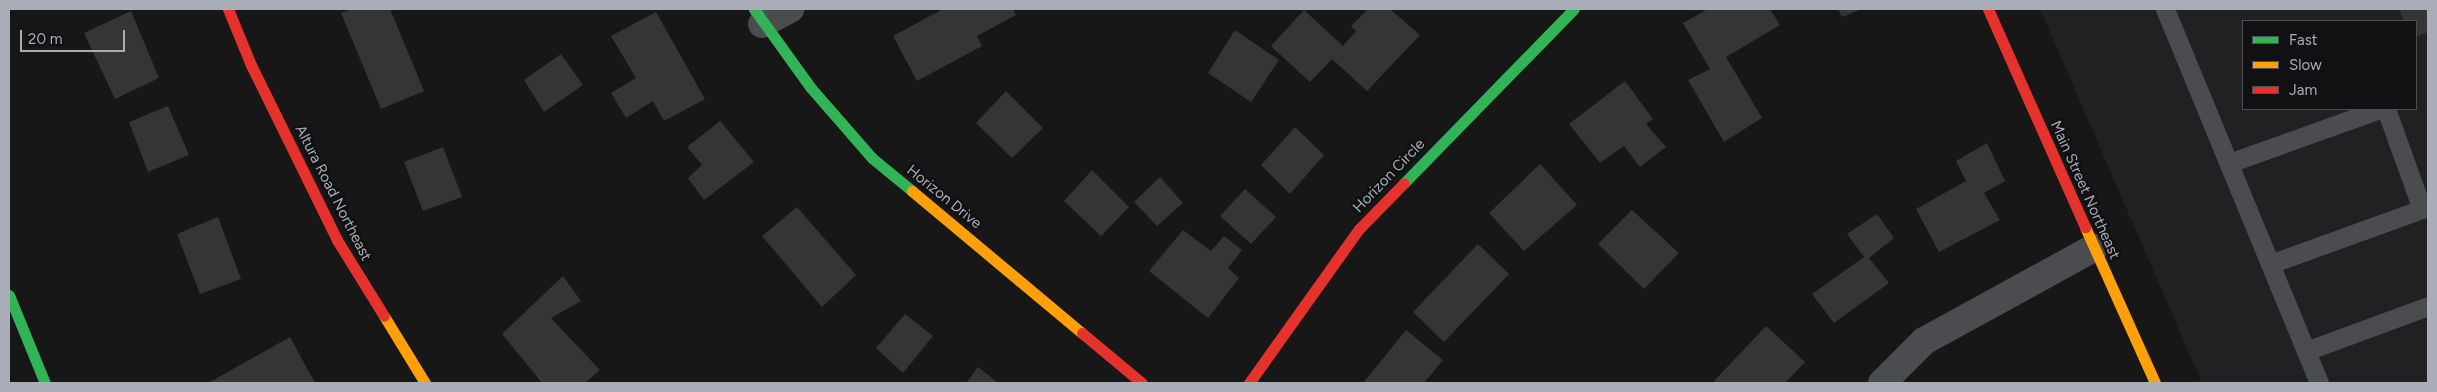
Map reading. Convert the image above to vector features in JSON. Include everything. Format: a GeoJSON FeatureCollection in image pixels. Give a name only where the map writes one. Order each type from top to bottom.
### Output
{"type":"FeatureCollection","features":[{"type":"Feature","properties":{"kind":"street","name":"Altura Road Northeast"},"geometry":{"type":"LineString","coordinates":[[228,9],[251,65],[337,240],[425,383]]}},
{"type":"Feature","properties":{"kind":"street"},"geometry":{"type":"LineString","coordinates":[[758,17],[790,9]]}},
{"type":"Feature","properties":{"kind":"street","name":"Horizon Circle"},"geometry":{"type":"LineString","coordinates":[[1249,383],[1358,229],[1574,9]]}},
{"type":"Feature","properties":{"kind":"street","name":"Main Street Northeast"},"geometry":{"type":"LineString","coordinates":[[1988,9],[2155,383]]}},
{"type":"Feature","properties":{"kind":"street","name":"Horizon Drive"},"geometry":{"type":"LineString","coordinates":[[758,17],[872,158],[1142,383]]}},
{"type":"Feature","properties":{"kind":"street"},"geometry":{"type":"LineString","coordinates":[[1882,383],[1924,341],[2094,248]]}},
{"type":"Feature","properties":{"kind":"street"},"geometry":{"type":"LineString","coordinates":[[9,295],[46,383]]}},
{"type":"Feature","properties":{"kind":"lane"},"geometry":{"type":"LineString","coordinates":[[2165,9],[2319,383]]}},
{"type":"Feature","properties":{"kind":"lane"},"geometry":{"type":"LineString","coordinates":[[2228,163],[2377,110]]}},
{"type":"Feature","properties":{"kind":"lane"},"geometry":{"type":"LineString","coordinates":[[2270,264],[2422,208],[2386,110]]}},
{"type":"Feature","properties":{"kind":"lane"},"geometry":{"type":"LineString","coordinates":[[2306,351],[2428,306]]}},
{"type":"Feature","properties":{"kind":"shaded area"},"geometry":{"type":"Polygon","coordinates":[[[2040,9],[2428,9],[2428,383],[2202,383],[2040,9]]]}},
{"type":"Feature","properties":{"kind":"building"},"geometry":{"type":"Polygon","coordinates":[[[352,9],[390,9],[424,91],[381,109],[341,13],[352,9]]]}},
{"type":"Feature","properties":{"kind":"building"},"geometry":{"type":"Polygon","coordinates":[[[943,9],[1013,9],[1016,15],[977,36],[982,46],[917,81],[893,36],[943,9]]]}},
{"type":"Feature","properties":{"kind":"building"},"geometry":{"type":"Polygon","coordinates":[[[1368,9],[1390,9],[1420,35],[1367,91],[1332,59],[1310,82],[1271,46],[1304,10],[1343,46],[1356,31],[1351,26],[1368,9]]]}},
{"type":"Feature","properties":{"kind":"building"},"geometry":{"type":"Polygon","coordinates":[[[1708,9],[1770,9],[1780,25],[1726,57],[1762,118],[1724,142],[1688,80],[1710,69],[1683,23],[1708,9]]]}},
{"type":"Feature","properties":{"kind":"building"},"geometry":{"type":"Polygon","coordinates":[[[1838,9],[1862,9],[1842,17],[1838,9]]]}},
{"type":"Feature","properties":{"kind":"building"},"geometry":{"type":"Polygon","coordinates":[[[2399,9],[2428,9],[2428,32],[2417,36],[2417,20],[2404,20],[2399,9]]]}},
{"type":"Feature","properties":{"kind":"building"},"geometry":{"type":"Polygon","coordinates":[[[131,11],[159,78],[115,99],[84,33],[131,11]]]}},
{"type":"Feature","properties":{"kind":"building"},"geometry":{"type":"Polygon","coordinates":[[[656,12],[705,99],[664,121],[653,101],[626,118],[611,93],[636,78],[611,36],[656,12]]]}},
{"type":"Feature","properties":{"kind":"building"},"geometry":{"type":"Polygon","coordinates":[[[1235,30],[1279,60],[1251,102],[1208,73],[1235,30]]]}},
{"type":"Feature","properties":{"kind":"building"},"geometry":{"type":"Polygon","coordinates":[[[561,54],[583,85],[544,112],[524,80],[561,54]]]}},
{"type":"Feature","properties":{"kind":"building"},"geometry":{"type":"Polygon","coordinates":[[[1625,81],[1653,119],[1646,124],[1666,147],[1640,167],[1624,146],[1600,163],[1569,124],[1625,81]]]}},
{"type":"Feature","properties":{"kind":"building"},"geometry":{"type":"Polygon","coordinates":[[[1006,91],[1043,128],[1012,158],[976,123],[1006,91]]]}},
{"type":"Feature","properties":{"kind":"building"},"geometry":{"type":"Polygon","coordinates":[[[168,106],[189,155],[148,172],[129,122],[168,106]]]}},
{"type":"Feature","properties":{"kind":"building"},"geometry":{"type":"Polygon","coordinates":[[[720,121],[754,162],[704,200],[688,178],[702,165],[687,147],[720,121]]]}},
{"type":"Feature","properties":{"kind":"building"},"geometry":{"type":"Polygon","coordinates":[[[1295,127],[1324,155],[1290,194],[1261,165],[1295,127]]]}},
{"type":"Feature","properties":{"kind":"building"},"geometry":{"type":"Polygon","coordinates":[[[1987,143],[2005,181],[1984,193],[2000,220],[1939,252],[1916,209],[1966,181],[1956,161],[1987,143]]]}},
{"type":"Feature","properties":{"kind":"building"},"geometry":{"type":"Polygon","coordinates":[[[443,147],[462,197],[423,211],[404,162],[443,147]]]}},
{"type":"Feature","properties":{"kind":"building"},"geometry":{"type":"Polygon","coordinates":[[[1540,164],[1577,205],[1524,251],[1489,213],[1540,164]]]}},
{"type":"Feature","properties":{"kind":"building"},"geometry":{"type":"Polygon","coordinates":[[[1092,170],[1129,207],[1101,236],[1064,201],[1092,170]]]}},
{"type":"Feature","properties":{"kind":"building"},"geometry":{"type":"Polygon","coordinates":[[[1160,177],[1183,203],[1157,226],[1134,202],[1160,177]]]}},
{"type":"Feature","properties":{"kind":"building"},"geometry":{"type":"Polygon","coordinates":[[[1245,189],[1276,217],[1251,244],[1220,216],[1245,189]]]}},
{"type":"Feature","properties":{"kind":"building"},"geometry":{"type":"Polygon","coordinates":[[[797,207],[856,275],[822,307],[762,236],[797,207]]]}},
{"type":"Feature","properties":{"kind":"building"},"geometry":{"type":"Polygon","coordinates":[[[1632,210],[1679,253],[1644,289],[1598,244],[1632,210]]]}},
{"type":"Feature","properties":{"kind":"building"},"geometry":{"type":"Polygon","coordinates":[[[1877,214],[1894,238],[1869,258],[1889,283],[1834,323],[1812,294],[1864,257],[1847,234],[1877,214]]]}},
{"type":"Feature","properties":{"kind":"building"},"geometry":{"type":"Polygon","coordinates":[[[218,217],[241,279],[200,294],[177,234],[218,217]]]}},
{"type":"Feature","properties":{"kind":"building"},"geometry":{"type":"Polygon","coordinates":[[[1183,230],[1211,251],[1224,236],[1242,250],[1228,268],[1239,278],[1208,318],[1149,271],[1183,230]]]}},
{"type":"Feature","properties":{"kind":"building"},"geometry":{"type":"Polygon","coordinates":[[[1478,244],[1509,274],[1444,342],[1413,312],[1478,244]]]}},
{"type":"Feature","properties":{"kind":"building"},"geometry":{"type":"Polygon","coordinates":[[[563,276],[581,301],[551,318],[600,370],[585,383],[542,383],[502,334],[563,276]]]}},
{"type":"Feature","properties":{"kind":"building"},"geometry":{"type":"Polygon","coordinates":[[[905,314],[933,336],[903,373],[876,348],[905,314]]]}},
{"type":"Feature","properties":{"kind":"building"},"geometry":{"type":"Polygon","coordinates":[[[1766,326],[1805,362],[1785,383],[1716,383],[1714,381],[1766,326]]]}},
{"type":"Feature","properties":{"kind":"building"},"geometry":{"type":"Polygon","coordinates":[[[1406,330],[1443,360],[1424,383],[1363,383],[1406,330]]]}},
{"type":"Feature","properties":{"kind":"building"},"geometry":{"type":"Polygon","coordinates":[[[290,337],[315,383],[208,383],[290,337]]]}},
{"type":"Feature","properties":{"kind":"building"},"geometry":{"type":"Polygon","coordinates":[[[978,367],[998,383],[966,383],[978,367]]]}},
{"type":"Feature","properties":{"kind":"traffic: fast"},"geometry":{"type":"LineString","coordinates":[[754,9],[811,88],[872,158],[912,191]]}},
{"type":"Feature","properties":{"kind":"traffic: fast"},"geometry":{"type":"LineString","coordinates":[[1404,183],[1574,9]]}},
{"type":"Feature","properties":{"kind":"traffic: fast"},"geometry":{"type":"LineString","coordinates":[[9,295],[45,383]]}},
{"type":"Feature","properties":{"kind":"traffic: slow"},"geometry":{"type":"LineString","coordinates":[[912,191],[1082,333]]}},
{"type":"Feature","properties":{"kind":"traffic: slow"},"geometry":{"type":"LineString","coordinates":[[2085,227],[2155,383]]}},
{"type":"Feature","properties":{"kind":"traffic: slow"},"geometry":{"type":"LineString","coordinates":[[384,316],[425,383]]}},
{"type":"Feature","properties":{"kind":"traffic: jam"},"geometry":{"type":"LineString","coordinates":[[228,9],[251,65],[337,240],[384,316]]}},
{"type":"Feature","properties":{"kind":"traffic: jam"},"geometry":{"type":"LineString","coordinates":[[1988,9],[2085,227]]}},
{"type":"Feature","properties":{"kind":"traffic: jam"},"geometry":{"type":"LineString","coordinates":[[1249,383],[1359,229],[1404,183]]}},
{"type":"Feature","properties":{"kind":"traffic: jam"},"geometry":{"type":"LineString","coordinates":[[1082,333],[1142,383]]}}]}
